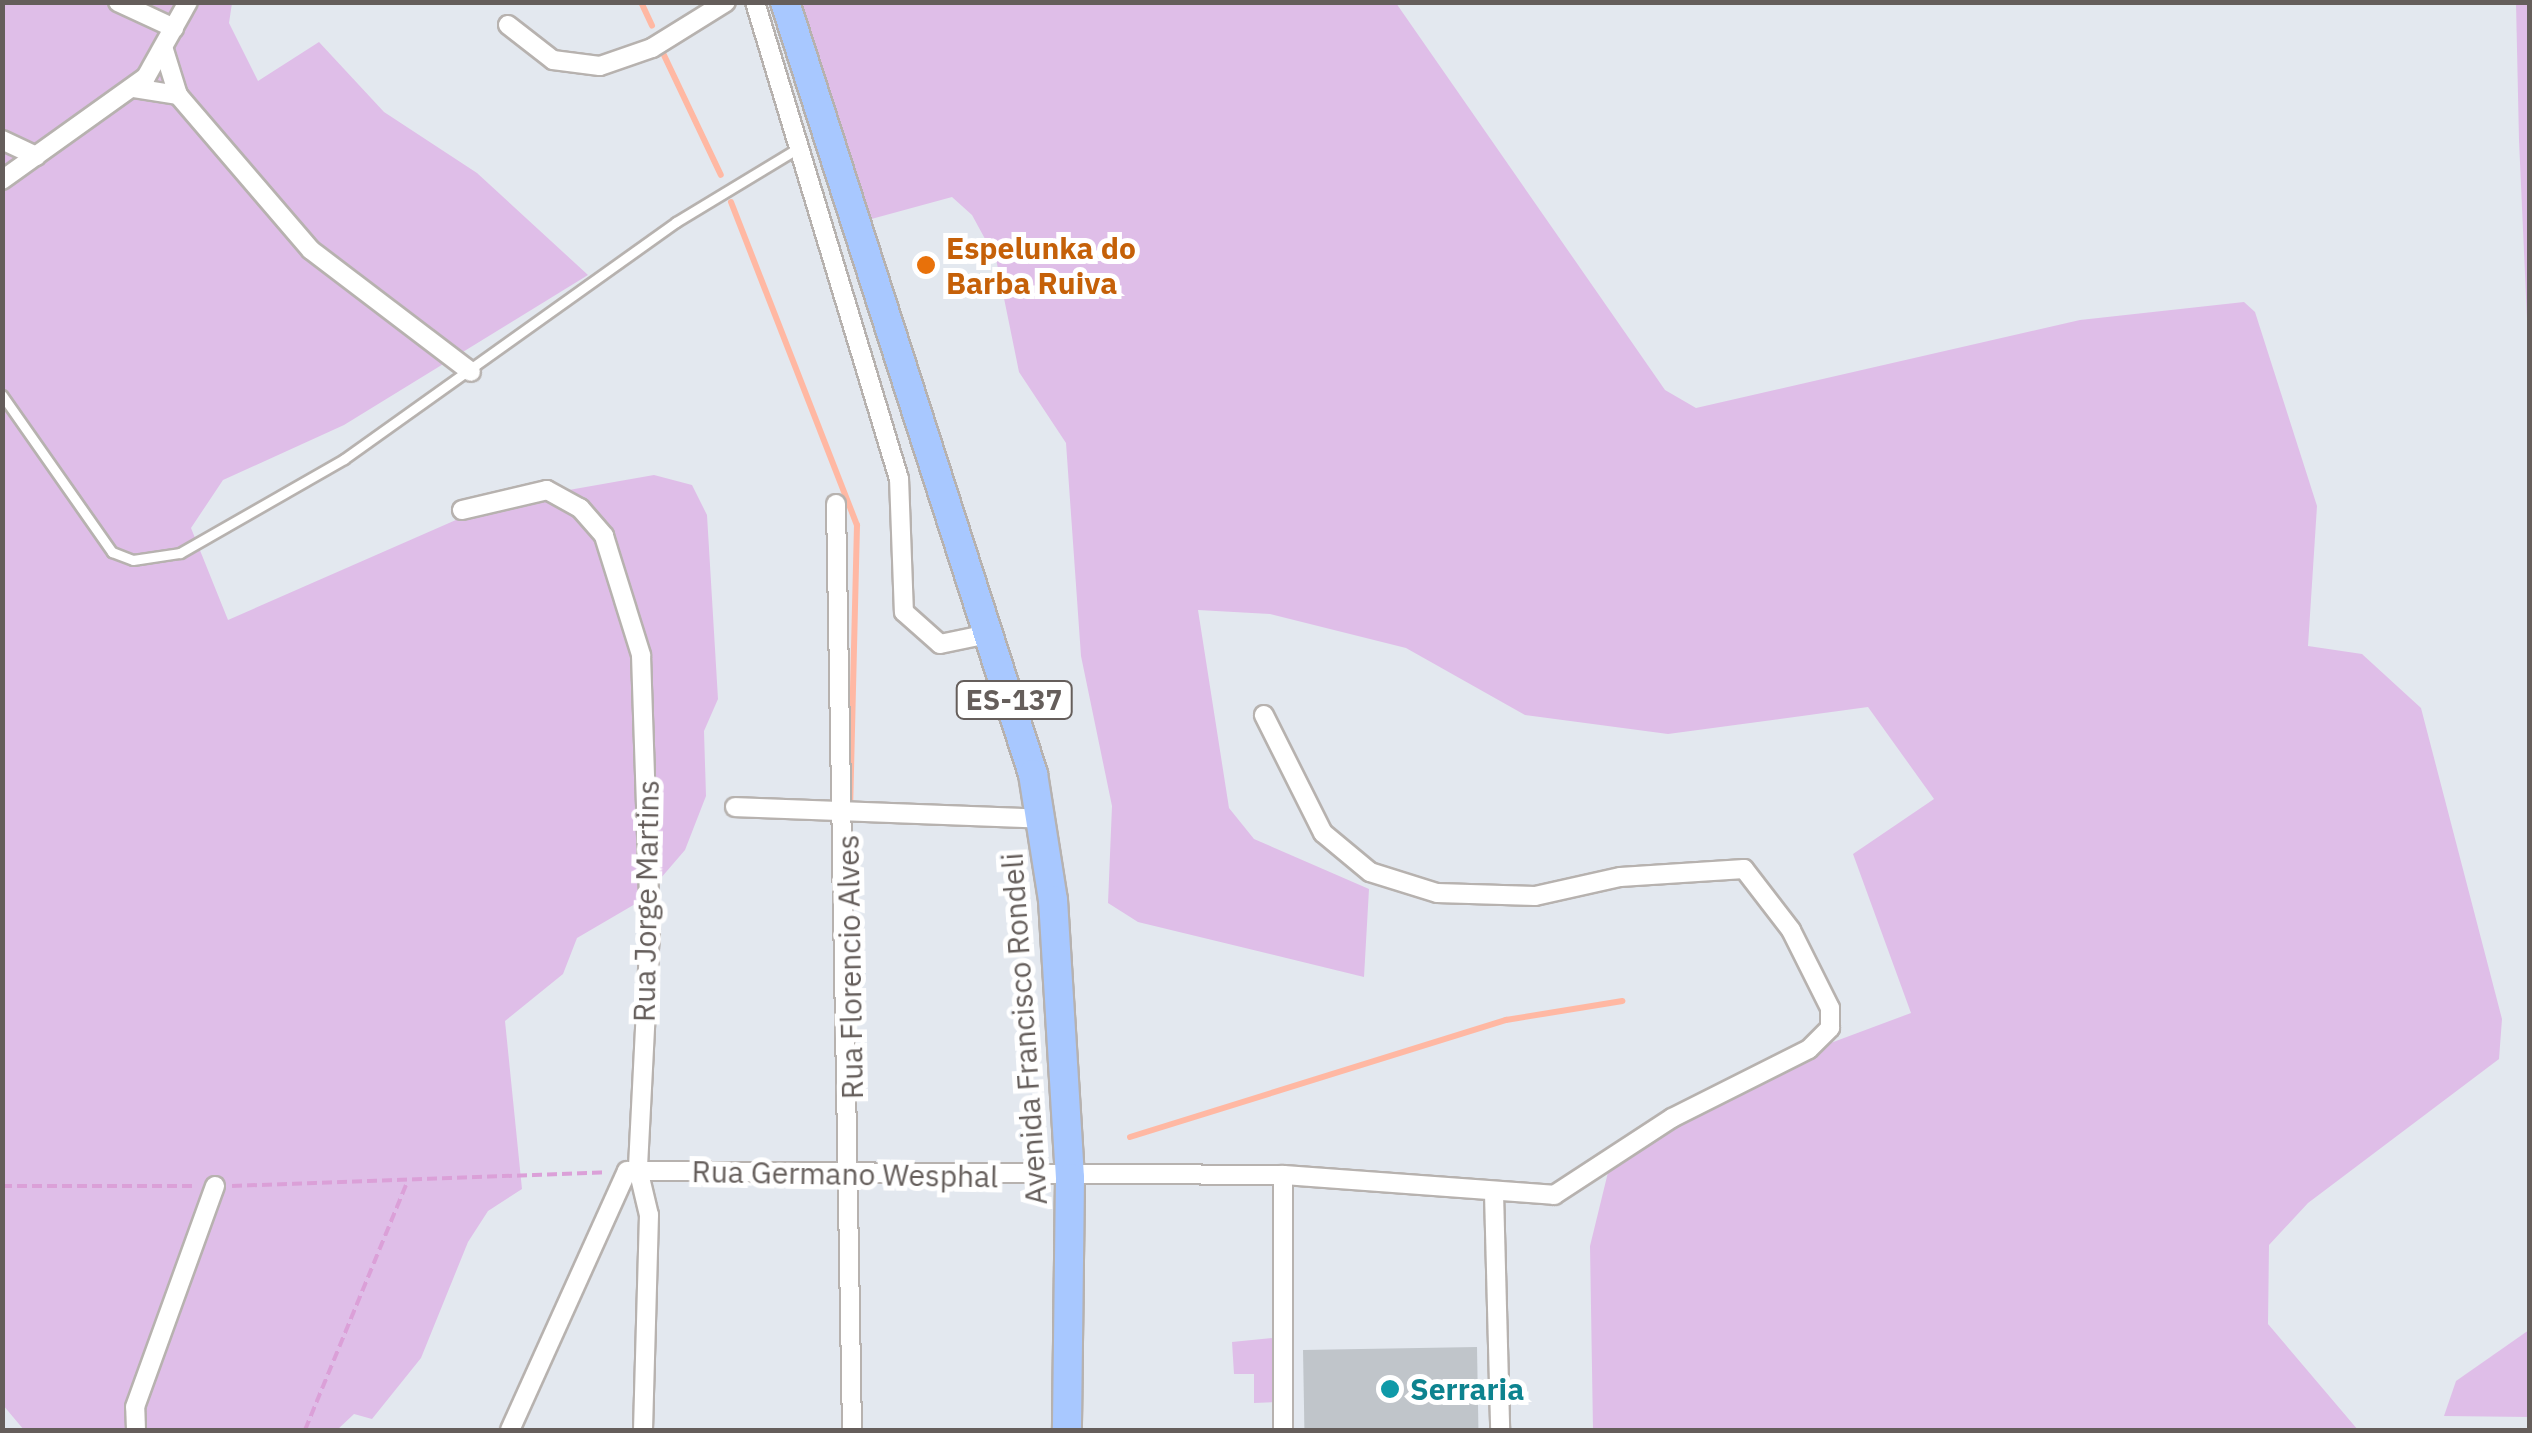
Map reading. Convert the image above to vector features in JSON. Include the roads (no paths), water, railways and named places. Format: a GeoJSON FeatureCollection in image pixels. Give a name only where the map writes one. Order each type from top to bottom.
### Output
{"type":"FeatureCollection","features":[{"type":"Feature","properties":{"kind":"main road","name":"Avenida Francisco Rondeli"},"geometry":{"type":"LineString","coordinates":[[785,2],[895,362],[993,633],[1040,819],[1070,1178],[1067,1430]]}},
{"type":"Feature","properties":{"kind":"street"},"geometry":{"type":"LineString","coordinates":[[118,2],[174,28]]}},
{"type":"Feature","properties":{"kind":"street"},"geometry":{"type":"LineString","coordinates":[[2,180],[134,88],[164,50],[188,2]]}},
{"type":"Feature","properties":{"kind":"street"},"geometry":{"type":"LineString","coordinates":[[508,25],[553,60],[600,66],[652,48],[726,2]]}},
{"type":"Feature","properties":{"kind":"street"},"geometry":{"type":"LineString","coordinates":[[755,2],[802,146],[834,282],[902,493],[904,612],[940,644],[993,633]]}},
{"type":"Feature","properties":{"kind":"street"},"geometry":{"type":"LineString","coordinates":[[164,50],[178,95],[311,250],[470,372]]}},
{"type":"Feature","properties":{"kind":"street"},"geometry":{"type":"LineString","coordinates":[[134,88],[178,95]]}},
{"type":"Feature","properties":{"kind":"street"},"geometry":{"type":"LineString","coordinates":[[2,140],[37,156]]}},
{"type":"Feature","properties":{"kind":"street","name":"Rua Jorge Martins"},"geometry":{"type":"LineString","coordinates":[[462,510],[546,490],[580,508],[604,536],[641,655],[650,930],[632,1170],[649,1214],[642,1430]]}},
{"type":"Feature","properties":{"kind":"street","name":"Rua Florencio Alves"},"geometry":{"type":"LineString","coordinates":[[836,504],[848,814],[852,1430]]}},
{"type":"Feature","properties":{"kind":"street","name":"Rua Germano Wesphal"},"geometry":{"type":"LineString","coordinates":[[632,1170],[852,1176],[1283,1176],[1494,1193],[1571,1190],[1672,1118],[1823,1038],[1830,1008],[1760,880],[1744,869],[1620,877],[1535,896],[1437,893],[1370,872],[1323,833],[1264,715]]}},
{"type":"Feature","properties":{"kind":"street"},"geometry":{"type":"LineString","coordinates":[[735,806],[848,814],[1040,819]]}},
{"type":"Feature","properties":{"kind":"street"},"geometry":{"type":"LineString","coordinates":[[510,1430],[632,1170]]}},
{"type":"Feature","properties":{"kind":"street"},"geometry":{"type":"LineString","coordinates":[[1283,1176],[1283,1430]]}},
{"type":"Feature","properties":{"kind":"street"},"geometry":{"type":"LineString","coordinates":[[136,1430],[135,1407],[216,1186]]}},
{"type":"Feature","properties":{"kind":"street"},"geometry":{"type":"LineString","coordinates":[[1494,1193],[1500,1430]]}},
{"type":"Feature","properties":{"kind":"lane"},"geometry":{"type":"LineString","coordinates":[[2,395],[112,552],[154,560],[324,472],[470,372],[676,222],[802,146]]}},
{"type":"Feature","properties":{"kind":"waterway"},"geometry":{"type":"LineString","coordinates":[[641,2],[652,26]]}},
{"type":"Feature","properties":{"kind":"waterway"},"geometry":{"type":"LineString","coordinates":[[662,51],[721,175]]}},
{"type":"Feature","properties":{"kind":"waterway"},"geometry":{"type":"LineString","coordinates":[[731,202],[857,525],[850,806]]}},
{"type":"Feature","properties":{"kind":"waterway"},"geometry":{"type":"LineString","coordinates":[[1130,1137],[1506,1020],[1622,1001]]}},
{"type":"Feature","properties":{"kind":"place","name":"Espelunka do Barba Ruiva"},"geometry":{"type":"Point","coordinates":[926,265]}},
{"type":"Feature","properties":{"kind":"place","name":"Serraria"},"geometry":{"type":"Point","coordinates":[1390,1389]}}]}
